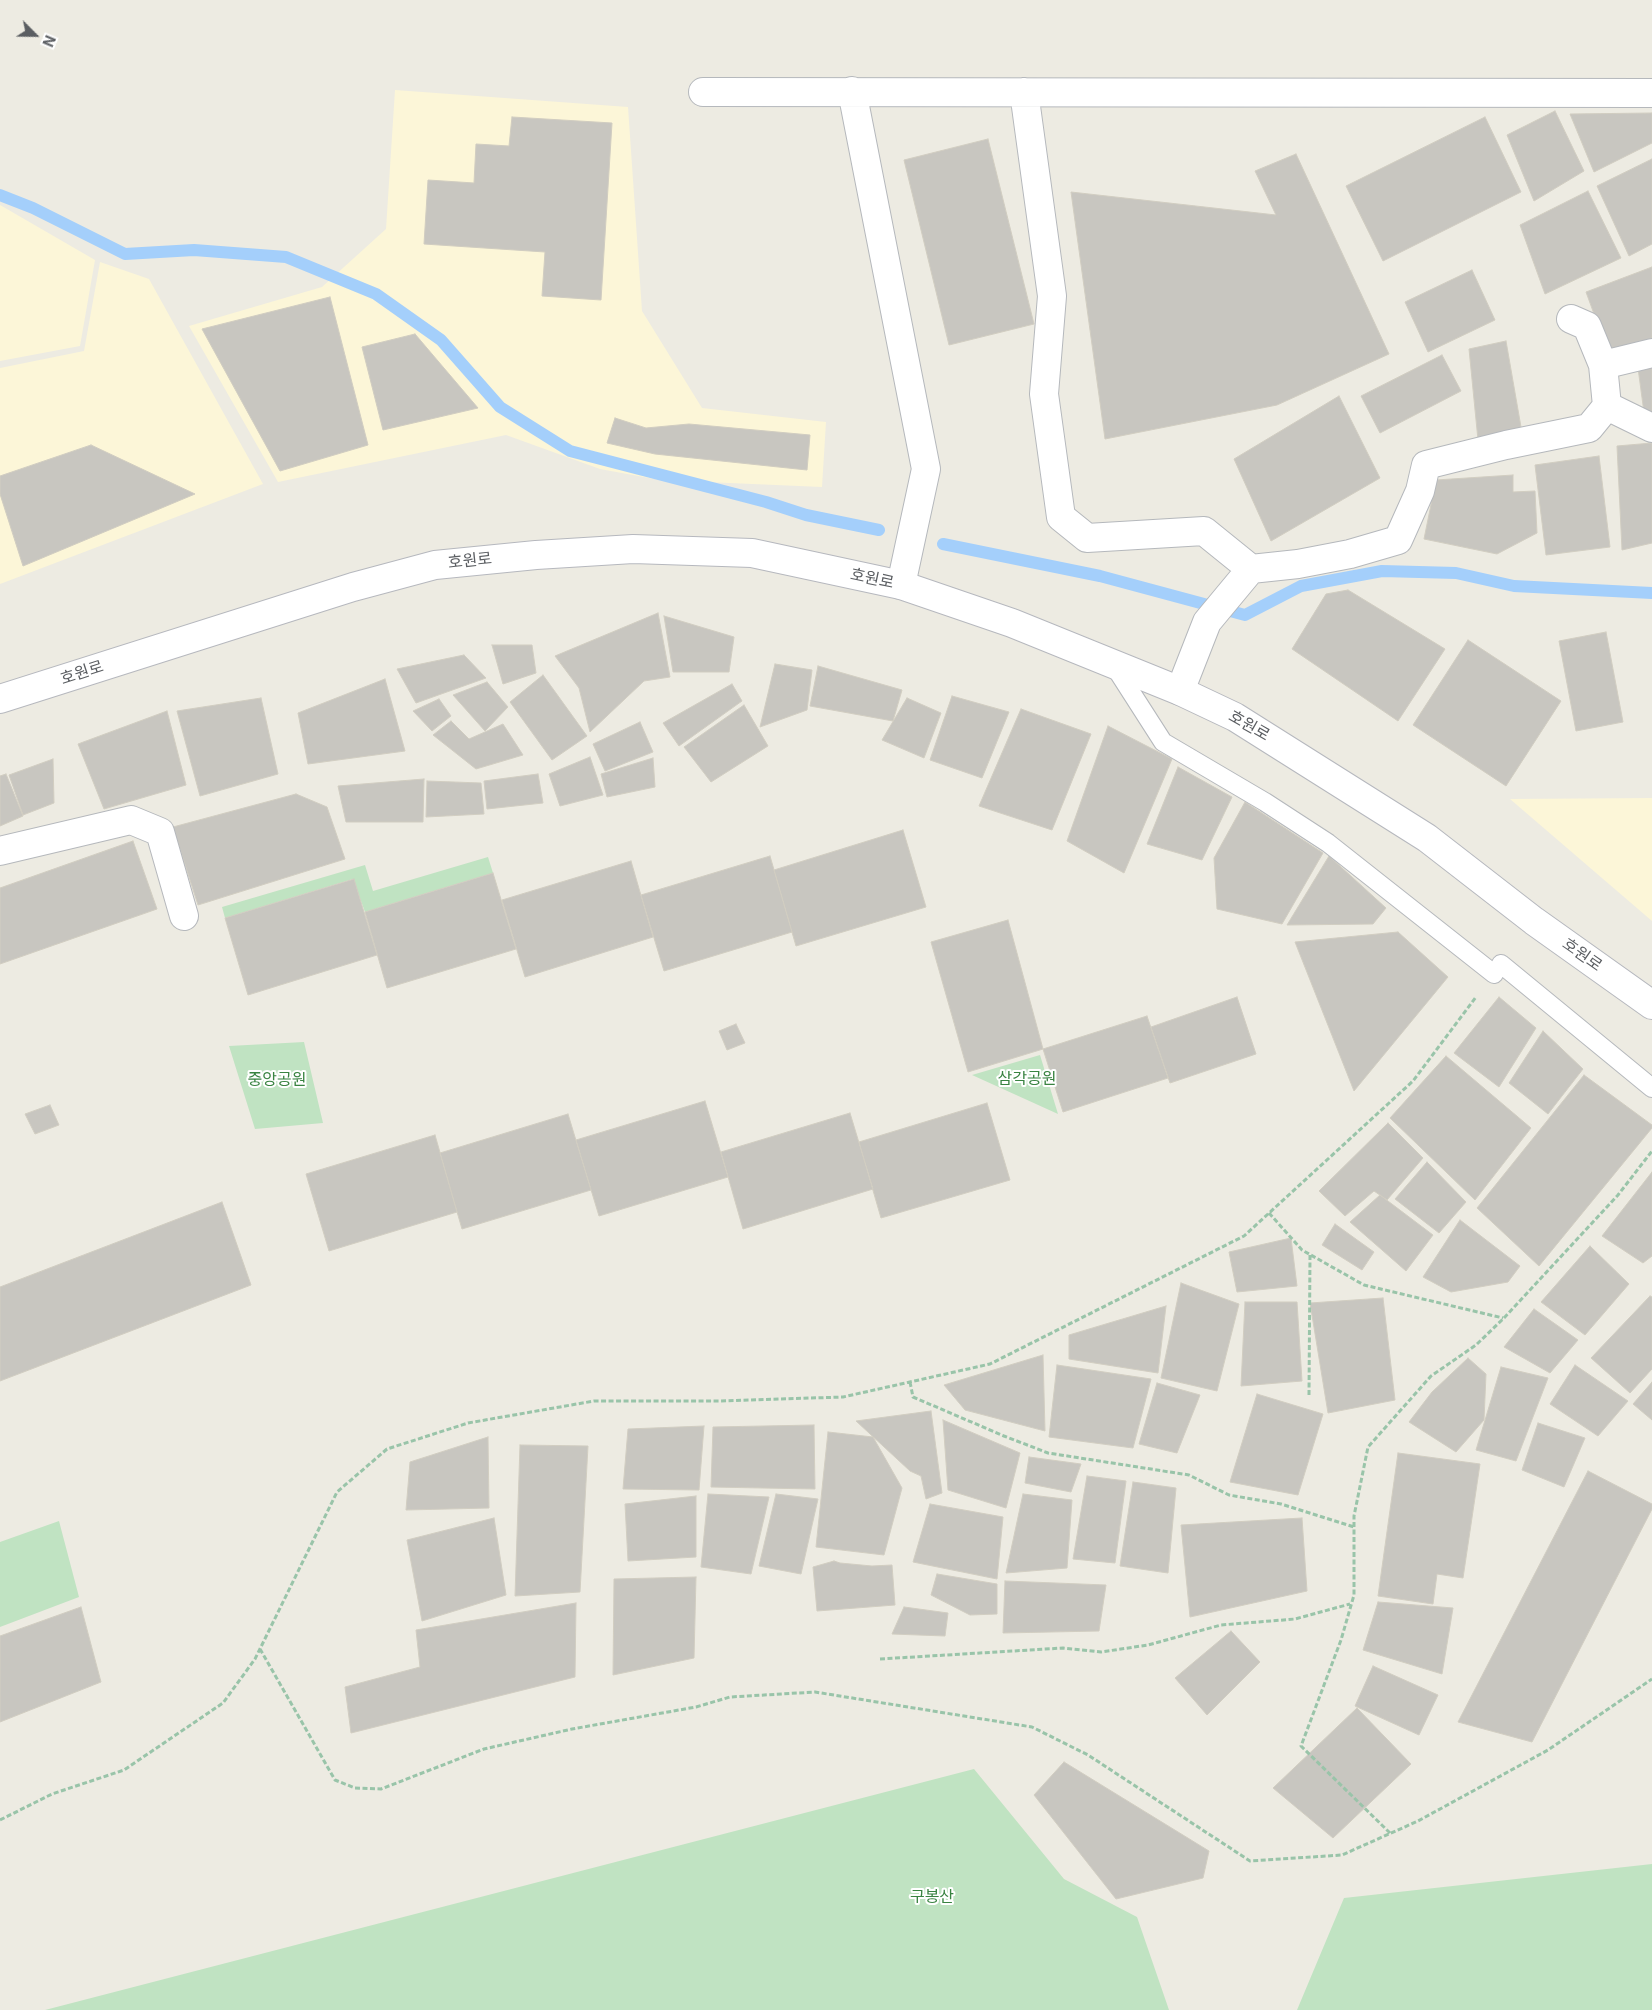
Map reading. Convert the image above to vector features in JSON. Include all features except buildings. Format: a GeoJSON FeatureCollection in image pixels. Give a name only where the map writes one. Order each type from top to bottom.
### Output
{"type":"FeatureCollection","features":[{"type":"Feature","properties":{"kind":"street"},"geometry":{"type":"LineString","coordinates":[[852,91],[926,469],[901,585]]}},
{"type":"Feature","properties":{"kind":"street"},"geometry":{"type":"LineString","coordinates":[[704,92],[1652,93]]}},
{"type":"Feature","properties":{"kind":"street"},"geometry":{"type":"LineString","coordinates":[[1024,92],[1052,296],[1044,394],[1061,517],[1087,538],[1204,531],[1251,569]]}},
{"type":"Feature","properties":{"kind":"street"},"geometry":{"type":"LineString","coordinates":[[1180,691],[1206,622],[1251,569],[1298,564],[1350,554],[1398,540],[1420,491],[1426,465],[1506,445],[1589,428],[1608,406],[1603,365],[1587,326],[1571,318]]}},
{"type":"Feature","properties":{"kind":"street"},"geometry":{"type":"LineString","coordinates":[[1603,365],[1652,353]]}},
{"type":"Feature","properties":{"kind":"street"},"geometry":{"type":"LineString","coordinates":[[1608,406],[1652,428]]}},
{"type":"Feature","properties":{"kind":"street","name":"호원로"},"geometry":{"type":"LineString","coordinates":[[0,699],[353,588],[435,565],[536,555],[633,549],[752,553],[901,585],[1012,623],[1180,691],[1235,716],[1427,838],[1534,921],[1652,1005]]}},
{"type":"Feature","properties":{"kind":"street"},"geometry":{"type":"LineString","coordinates":[[0,851],[130,820],[160,832],[184,916]]}},
{"type":"Feature","properties":{"kind":"lane"},"geometry":{"type":"LineString","coordinates":[[1113,664],[1163,742],[1266,802],[1328,843],[1652,1088]]}},
{"type":"Feature","properties":{"kind":"path"},"geometry":{"type":"LineString","coordinates":[[0,1820],[52,1794],[124,1770],[223,1703],[255,1659],[337,1492],[387,1448],[468,1423],[594,1401],[719,1402],[843,1397],[990,1364],[1244,1236],[1413,1081],[1497,969]]}},
{"type":"Feature","properties":{"kind":"path"},"geometry":{"type":"LineString","coordinates":[[1390,1833],[1302,1746],[1341,1640],[1354,1594],[1354,1516],[1368,1447],[1431,1376],[1476,1346],[1504,1318],[1618,1195],[1652,1151]]}},
{"type":"Feature","properties":{"kind":"path"},"geometry":{"type":"LineString","coordinates":[[1269,1213],[1302,1250],[1364,1285],[1504,1318]]}},
{"type":"Feature","properties":{"kind":"path"},"geometry":{"type":"LineString","coordinates":[[1309,1394],[1310,1255]]}},
{"type":"Feature","properties":{"kind":"path"},"geometry":{"type":"LineString","coordinates":[[910,1382],[913,1397],[1004,1436],[1048,1452],[1189,1475],[1229,1495],[1281,1504],[1354,1527]]}},
{"type":"Feature","properties":{"kind":"path"},"geometry":{"type":"LineString","coordinates":[[880,1659],[1063,1648],[1102,1652],[1148,1645],[1221,1625],[1295,1619],[1351,1604]]}},
{"type":"Feature","properties":{"kind":"path"},"geometry":{"type":"LineString","coordinates":[[260,1649],[335,1780],[355,1788],[381,1789],[484,1749],[572,1729],[696,1707],[730,1697],[815,1692],[1032,1727],[1088,1755],[1250,1861],[1342,1855],[1418,1821],[1548,1750],[1652,1679]]}},
{"type":"Feature","properties":{"kind":"shaded area"},"geometry":{"type":"Polygon","coordinates":[[[395,90],[628,107],[642,311],[702,408],[826,422],[822,487],[660,480],[600,469],[506,435],[278,482],[189,326],[322,287],[386,229],[395,90]]]}},
{"type":"Feature","properties":{"kind":"shaded area"},"geometry":{"type":"Polygon","coordinates":[[[0,205],[95,260],[80,346],[0,361],[0,205]]]}},
{"type":"Feature","properties":{"kind":"shaded area"},"geometry":{"type":"Polygon","coordinates":[[[100,262],[149,279],[263,484],[0,584],[0,368],[84,351],[100,262]]]}},
{"type":"Feature","properties":{"kind":"shaded area"},"geometry":{"type":"Polygon","coordinates":[[[1652,798],[1652,921],[1510,799],[1652,798]]]}},
{"type":"Feature","properties":{"kind":"green space"},"geometry":{"type":"Polygon","coordinates":[[[488,857],[493,873],[365,912],[353,879],[225,918],[222,907],[365,865],[373,891],[488,857]]]}},
{"type":"Feature","properties":{"kind":"green space","name":"중앙공원"},"geometry":{"type":"Polygon","coordinates":[[[304,1042],[323,1123],[255,1129],[229,1046],[304,1042]]]}},
{"type":"Feature","properties":{"kind":"green space","name":"삼각공원"},"geometry":{"type":"Polygon","coordinates":[[[1040,1055],[1058,1114],[972,1075],[1040,1055]]]}},
{"type":"Feature","properties":{"kind":"green space"},"geometry":{"type":"Polygon","coordinates":[[[59,1521],[79,1597],[0,1627],[0,1542],[59,1521]]]}},
{"type":"Feature","properties":{"kind":"green space","name":"구봉산"},"geometry":{"type":"Polygon","coordinates":[[[974,1769],[1064,1879],[1137,1917],[1169,2010],[45,2010],[974,1769]]]}},
{"type":"Feature","properties":{"kind":"green space"},"geometry":{"type":"Polygon","coordinates":[[[1652,1864],[1652,2010],[1297,2010],[1344,1898],[1652,1864]]]}},
{"type":"Feature","properties":{"kind":"waterway"},"geometry":{"type":"LineString","coordinates":[[0,195],[33,208],[125,254],[194,250],[286,257],[376,294],[441,340],[500,407],[570,451],[766,502],[806,515],[879,530]]}},
{"type":"Feature","properties":{"kind":"waterway"},"geometry":{"type":"LineString","coordinates":[[943,544],[1100,576],[1245,615],[1301,586],[1382,571],[1456,573],[1514,586],[1652,593]]}}]}
